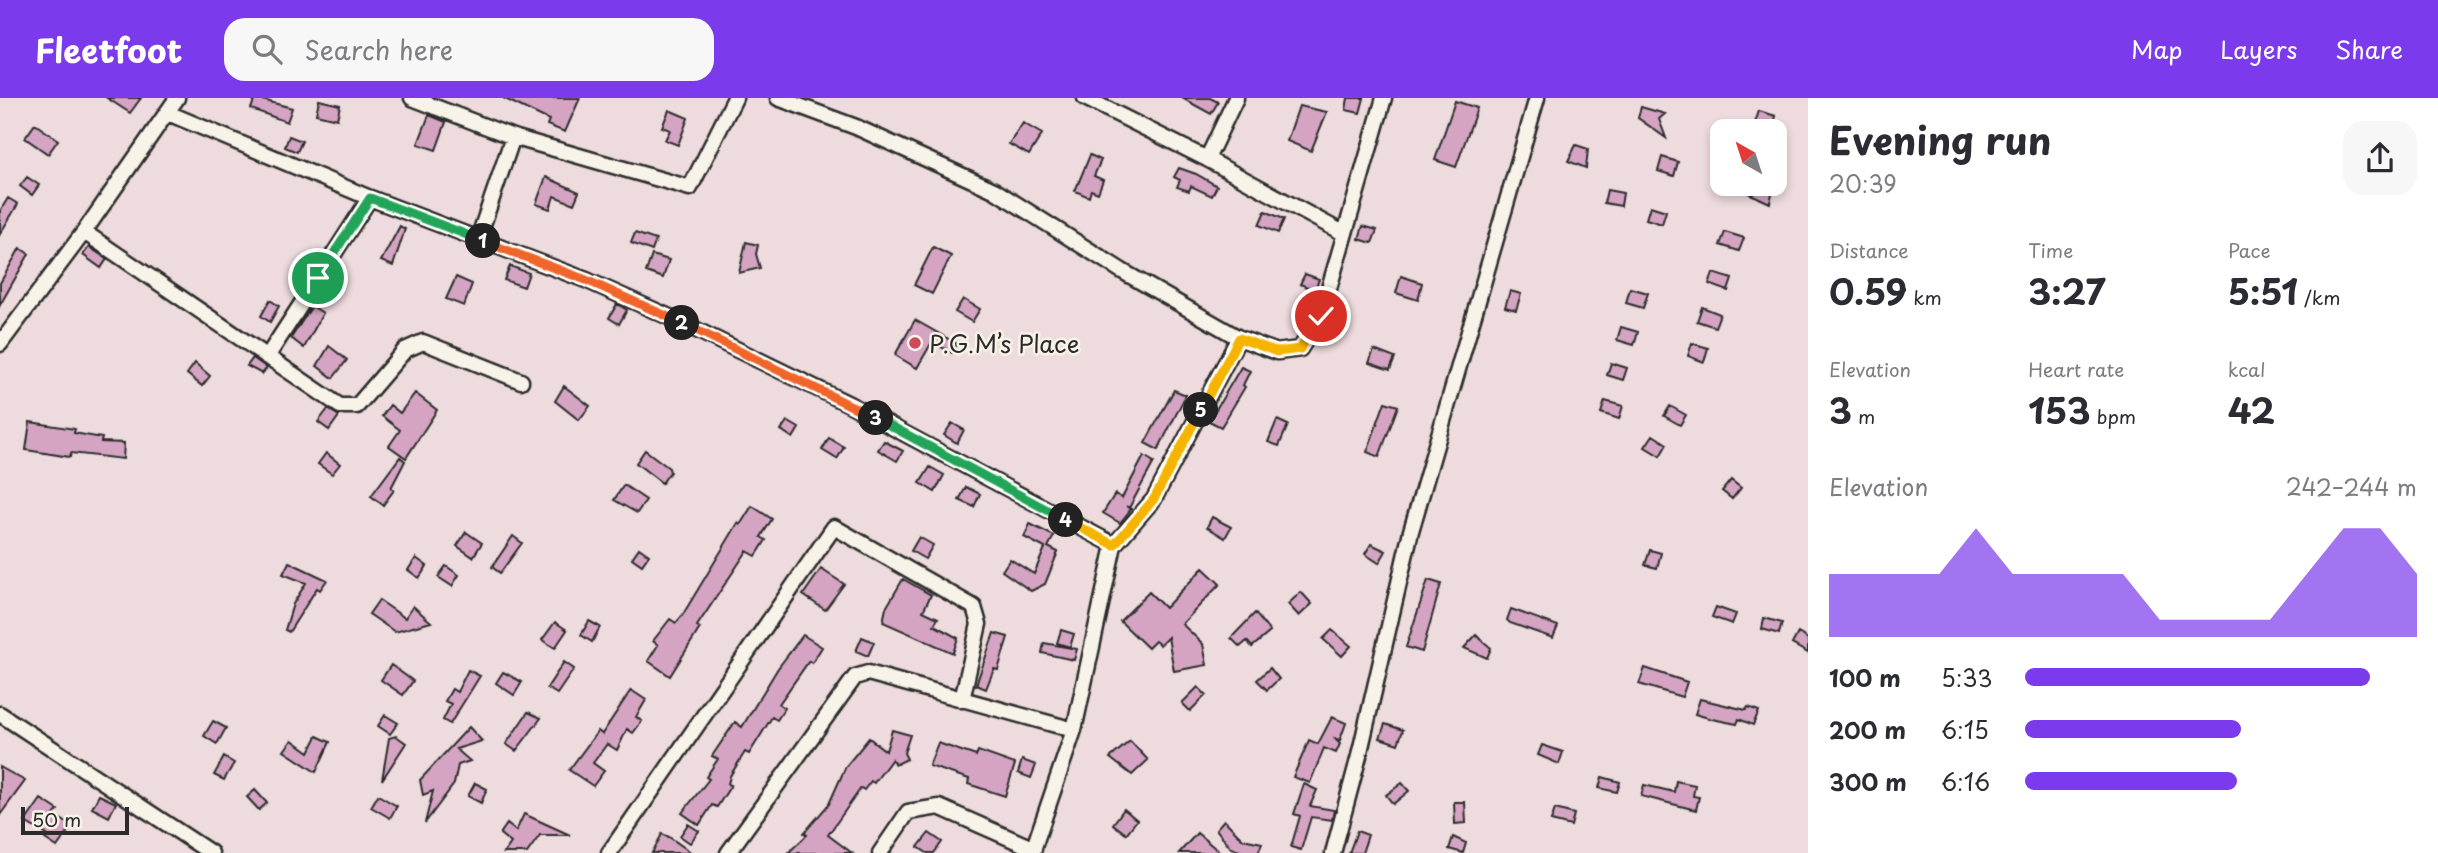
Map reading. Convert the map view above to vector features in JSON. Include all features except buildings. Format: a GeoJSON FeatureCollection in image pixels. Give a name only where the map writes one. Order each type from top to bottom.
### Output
{"type":"FeatureCollection","features":[{"type":"Feature","properties":{"kind":"street"},"geometry":{"type":"LineString","coordinates":[[0,344],[84,232],[177,98]]}},
{"type":"Feature","properties":{"kind":"street"},"geometry":{"type":"LineString","coordinates":[[412,98],[513,137],[690,188],[735,98]]}},
{"type":"Feature","properties":{"kind":"street"},"geometry":{"type":"LineString","coordinates":[[778,98],[856,127],[994,190],[1122,271],[1239,338],[1277,352],[1300,349],[1321,316],[1384,98]]}},
{"type":"Feature","properties":{"kind":"street"},"geometry":{"type":"LineString","coordinates":[[1085,98],[1207,159],[1343,233]]}},
{"type":"Feature","properties":{"kind":"street"},"geometry":{"type":"LineString","coordinates":[[1207,159],[1236,98]]}},
{"type":"Feature","properties":{"kind":"street"},"geometry":{"type":"LineString","coordinates":[[1333,853],[1359,756],[1411,531],[1536,98]]}},
{"type":"Feature","properties":{"kind":"street"},"geometry":{"type":"LineString","coordinates":[[168,113],[370,198],[586,280],[676,320],[851,405],[1114,545]]}},
{"type":"Feature","properties":{"kind":"street"},"geometry":{"type":"LineString","coordinates":[[478,239],[513,137]]}},
{"type":"Feature","properties":{"kind":"street"},"geometry":{"type":"LineString","coordinates":[[267,358],[370,198]]}},
{"type":"Feature","properties":{"kind":"street"},"geometry":{"type":"LineString","coordinates":[[84,232],[340,406],[357,406],[405,350],[423,342],[521,381]]}},
{"type":"Feature","properties":{"kind":"street"},"geometry":{"type":"LineString","coordinates":[[880,853],[908,812],[939,807],[1033,851],[1074,730],[1114,545],[1154,499],[1239,338]]}},
{"type":"Feature","properties":{"kind":"street"},"geometry":{"type":"LineString","coordinates":[[609,853],[834,527],[974,607],[979,624],[962,700]]}},
{"type":"Feature","properties":{"kind":"street"},"geometry":{"type":"LineString","coordinates":[[728,853],[855,677],[868,673],[1074,730]]}},
{"type":"Feature","properties":{"kind":"street"},"geometry":{"type":"LineString","coordinates":[[0,714],[212,853]]}},
{"type":"Feature","properties":{"kind":"place","name":"P.G.M’s Place"},"geometry":{"type":"Point","coordinates":[915,343]}},
{"type":"Feature","properties":{"kind":"route"},"geometry":{"type":"LineString","coordinates":[[318,278],[370,198],[586,280],[676,320],[851,405],[1114,545],[1154,499],[1239,338],[1277,352],[1300,349],[1321,316]]}}]}
